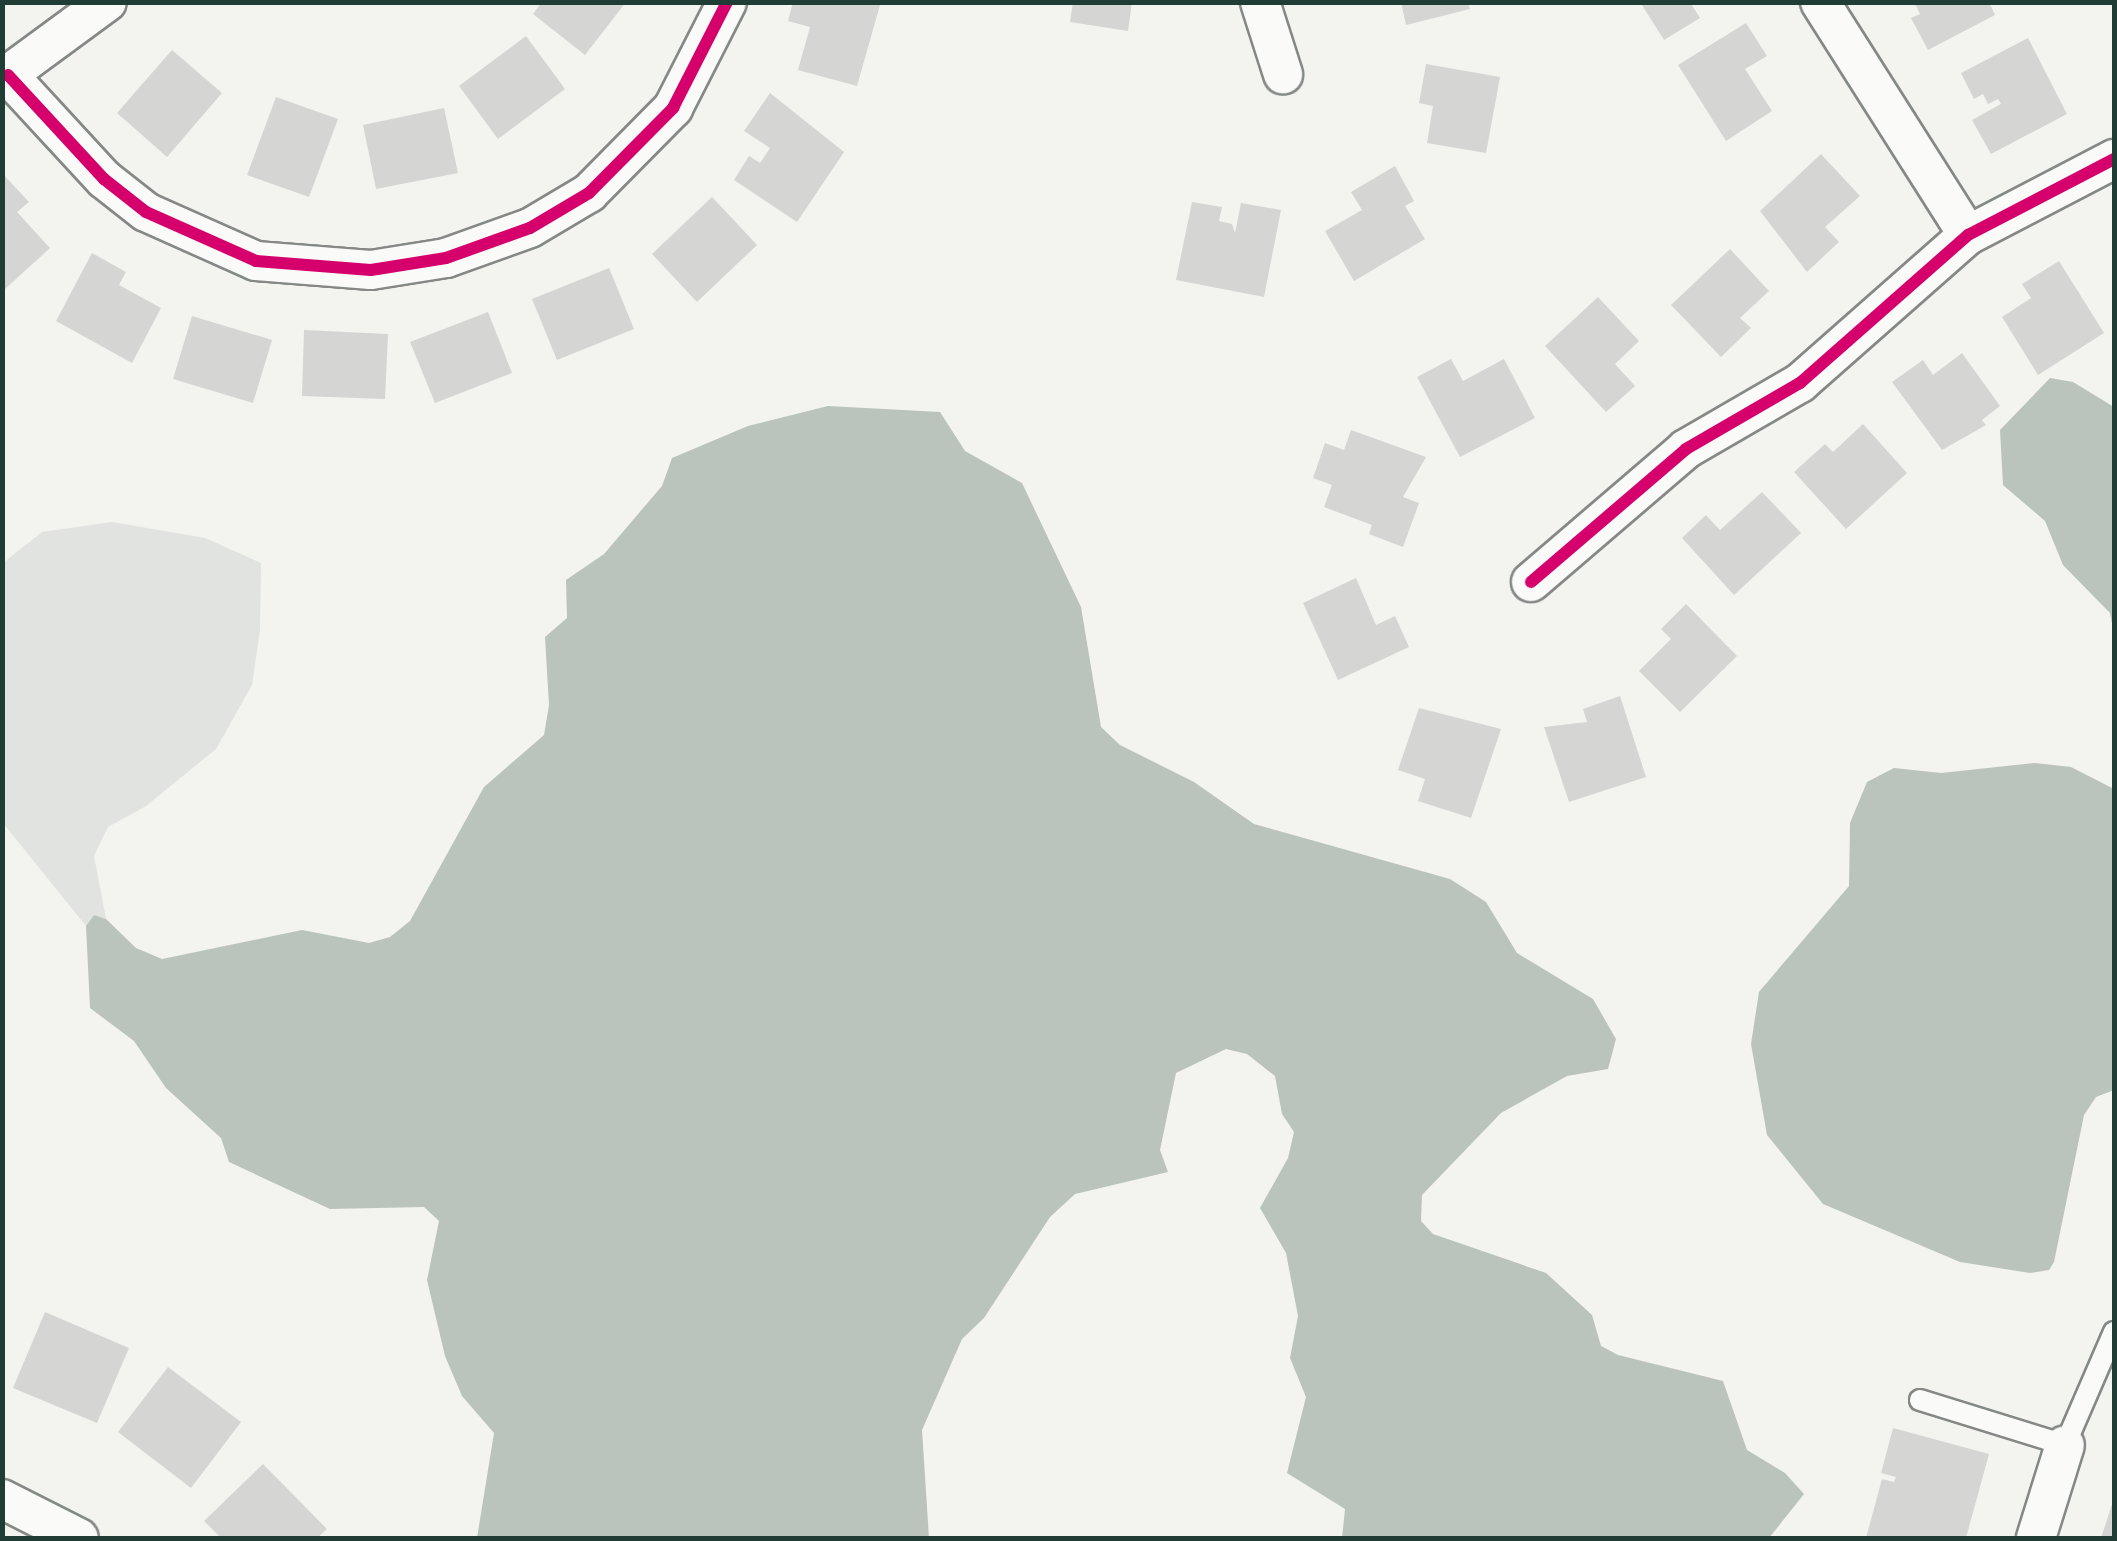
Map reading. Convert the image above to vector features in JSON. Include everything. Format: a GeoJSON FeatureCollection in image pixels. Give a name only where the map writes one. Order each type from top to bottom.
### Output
{"type":"FeatureCollection","features":[{"type":"Feature","properties":{"kind":"street"},"geometry":{"type":"LineString","coordinates":[[106,2],[5,77],[104,179],[146,212],[256,260],[371,270],[446,258],[530,228],[589,193],[672,108],[726,2]]}},
{"type":"Feature","properties":{"kind":"street"},"geometry":{"type":"LineString","coordinates":[[1260,2],[1283,74]]}},
{"type":"Feature","properties":{"kind":"street"},"geometry":{"type":"LineString","coordinates":[[1820,2],[1968,235]]}},
{"type":"Feature","properties":{"kind":"street"},"geometry":{"type":"LineString","coordinates":[[1531,582],[1686,449],[1800,383],[1968,235],[2114,159]]}},
{"type":"Feature","properties":{"kind":"street"},"geometry":{"type":"LineString","coordinates":[[2036,1538],[2065,1446]]}},
{"type":"Feature","properties":{"kind":"street"},"geometry":{"type":"LineString","coordinates":[[2,1498],[79,1538]]}},
{"type":"Feature","properties":{"kind":"lane"},"geometry":{"type":"LineString","coordinates":[[1920,1400],[2065,1446],[2106,1338],[2114,1332]]}},
{"type":"Feature","properties":{"kind":"shaded area"},"geometry":{"type":"Polygon","coordinates":[[[2050,378],[2073,382],[2114,407],[2114,634],[2110,613],[2063,565],[2045,521],[2003,485],[2000,430],[2050,378]]]}},
{"type":"Feature","properties":{"kind":"shaded area"},"geometry":{"type":"Polygon","coordinates":[[[828,406],[940,412],[965,451],[1022,483],[1081,607],[1101,727],[1120,745],[1194,782],[1254,824],[1450,879],[1486,902],[1517,953],[1593,999],[1616,1039],[1608,1069],[1567,1076],[1501,1113],[1422,1195],[1421,1221],[1433,1234],[1546,1273],[1592,1315],[1601,1346],[1618,1355],[1723,1381],[1747,1450],[1785,1473],[1804,1494],[1769,1538],[1342,1538],[1345,1509],[1287,1473],[1306,1397],[1290,1358],[1298,1316],[1286,1253],[1260,1208],[1288,1158],[1294,1132],[1282,1114],[1275,1076],[1247,1054],[1226,1049],[1176,1073],[1160,1150],[1168,1172],[1075,1194],[1050,1217],[984,1318],[962,1339],[922,1430],[929,1538],[477,1538],[494,1433],[462,1396],[445,1356],[427,1280],[439,1221],[424,1207],[330,1209],[229,1162],[221,1138],[166,1088],[134,1041],[90,1008],[86,926],[94,915],[106,919],[136,948],[162,959],[302,930],[369,943],[390,937],[410,921],[484,787],[544,735],[549,705],[545,637],[567,618],[566,580],[604,554],[662,486],[672,458],[748,426],[828,406]]]}},
{"type":"Feature","properties":{"kind":"shaded area"},"geometry":{"type":"Polygon","coordinates":[[[112,522],[205,538],[261,563],[260,630],[252,685],[216,749],[146,806],[108,827],[94,856],[106,919],[94,915],[86,926],[3,823],[3,563],[42,532],[112,522]]]}},
{"type":"Feature","properties":{"kind":"shaded area"},"geometry":{"type":"Polygon","coordinates":[[[2035,763],[2071,767],[2114,789],[2114,1090],[2096,1097],[2084,1115],[2054,1262],[2049,1270],[2030,1273],[1960,1262],[1823,1204],[1767,1135],[1751,1044],[1759,992],[1849,886],[1850,823],[1867,782],[1894,768],[1941,773],[2035,763]]]}},
{"type":"Feature","properties":{"kind":"building"},"geometry":{"type":"Polygon","coordinates":[[[542,2],[626,2],[585,55],[533,14],[542,2]]]}},
{"type":"Feature","properties":{"kind":"building"},"geometry":{"type":"Polygon","coordinates":[[[793,2],[880,5],[857,86],[798,70],[810,27],[788,21],[793,2]]]}},
{"type":"Feature","properties":{"kind":"building"},"geometry":{"type":"Polygon","coordinates":[[[1073,2],[1132,2],[1128,31],[1070,22],[1073,2]]]}},
{"type":"Feature","properties":{"kind":"building"},"geometry":{"type":"Polygon","coordinates":[[[1401,2],[1468,2],[1470,9],[1406,25],[1401,2]]]}},
{"type":"Feature","properties":{"kind":"building"},"geometry":{"type":"Polygon","coordinates":[[[1640,2],[1690,2],[1700,18],[1664,40],[1640,2]]]}},
{"type":"Feature","properties":{"kind":"building"},"geometry":{"type":"Polygon","coordinates":[[[1914,2],[1989,2],[1995,15],[1928,50],[1911,18],[1920,14],[1914,2]]]}},
{"type":"Feature","properties":{"kind":"building"},"geometry":{"type":"Polygon","coordinates":[[[1746,23],[1767,56],[1745,69],[1772,111],[1726,141],[1678,65],[1746,23]]]}},
{"type":"Feature","properties":{"kind":"building"},"geometry":{"type":"Polygon","coordinates":[[[526,36],[565,89],[498,139],[459,86],[526,36]]]}},
{"type":"Feature","properties":{"kind":"building"},"geometry":{"type":"Polygon","coordinates":[[[2028,38],[2067,114],[1991,154],[1972,120],[2001,104],[1998,99],[1988,104],[1983,94],[1974,99],[1961,73],[2028,38]]]}},
{"type":"Feature","properties":{"kind":"building"},"geometry":{"type":"Polygon","coordinates":[[[172,50],[222,93],[167,157],[117,113],[172,50]]]}},
{"type":"Feature","properties":{"kind":"building"},"geometry":{"type":"Polygon","coordinates":[[[1426,64],[1500,77],[1486,153],[1427,143],[1433,106],[1419,103],[1426,64]]]}},
{"type":"Feature","properties":{"kind":"building"},"geometry":{"type":"Polygon","coordinates":[[[770,93],[844,152],[797,222],[734,180],[749,156],[760,163],[770,148],[744,131],[770,93]]]}},
{"type":"Feature","properties":{"kind":"building"},"geometry":{"type":"Polygon","coordinates":[[[276,97],[338,119],[309,197],[247,175],[276,97]]]}},
{"type":"Feature","properties":{"kind":"building"},"geometry":{"type":"Polygon","coordinates":[[[444,108],[458,173],[376,189],[363,125],[444,108]]]}},
{"type":"Feature","properties":{"kind":"building"},"geometry":{"type":"Polygon","coordinates":[[[1821,154],[1860,196],[1825,227],[1839,242],[1807,272],[1760,211],[1821,154]]]}},
{"type":"Feature","properties":{"kind":"building"},"geometry":{"type":"Polygon","coordinates":[[[1395,166],[1414,201],[1405,206],[1425,239],[1354,281],[1325,231],[1362,210],[1351,192],[1395,166]]]}},
{"type":"Feature","properties":{"kind":"building"},"geometry":{"type":"Polygon","coordinates":[[[2,173],[29,202],[17,212],[50,248],[5,289],[2,173]]]}},
{"type":"Feature","properties":{"kind":"building"},"geometry":{"type":"Polygon","coordinates":[[[712,197],[757,245],[697,302],[652,254],[712,197]]]}},
{"type":"Feature","properties":{"kind":"building"},"geometry":{"type":"Polygon","coordinates":[[[1192,202],[1222,207],[1219,221],[1232,224],[1235,233],[1241,203],[1281,210],[1264,297],[1176,280],[1192,202]]]}},
{"type":"Feature","properties":{"kind":"building"},"geometry":{"type":"Polygon","coordinates":[[[1730,249],[1769,291],[1740,318],[1751,328],[1721,357],[1671,305],[1730,249]]]}},
{"type":"Feature","properties":{"kind":"building"},"geometry":{"type":"Polygon","coordinates":[[[92,253],[126,272],[119,285],[161,308],[132,363],[56,321],[92,253]]]}},
{"type":"Feature","properties":{"kind":"building"},"geometry":{"type":"Polygon","coordinates":[[[2059,261],[2104,333],[2038,375],[2002,317],[2031,298],[2022,284],[2059,261]]]}},
{"type":"Feature","properties":{"kind":"building"},"geometry":{"type":"Polygon","coordinates":[[[609,268],[634,329],[557,360],[532,299],[609,268]]]}},
{"type":"Feature","properties":{"kind":"building"},"geometry":{"type":"Polygon","coordinates":[[[1598,297],[1639,341],[1615,364],[1635,386],[1606,412],[1545,346],[1598,297]]]}},
{"type":"Feature","properties":{"kind":"building"},"geometry":{"type":"Polygon","coordinates":[[[488,312],[512,373],[435,403],[410,342],[488,312]]]}},
{"type":"Feature","properties":{"kind":"building"},"geometry":{"type":"Polygon","coordinates":[[[192,316],[272,340],[253,403],[173,379],[192,316]]]}},
{"type":"Feature","properties":{"kind":"building"},"geometry":{"type":"Polygon","coordinates":[[[304,330],[388,334],[385,399],[302,396],[304,330]]]}},
{"type":"Feature","properties":{"kind":"building"},"geometry":{"type":"Polygon","coordinates":[[[1962,353],[2000,406],[1982,420],[1986,425],[1942,450],[1892,382],[1923,360],[1933,375],[1962,353]]]}},
{"type":"Feature","properties":{"kind":"building"},"geometry":{"type":"Polygon","coordinates":[[[1451,359],[1463,381],[1504,359],[1535,418],[1460,457],[1417,377],[1451,359]]]}},
{"type":"Feature","properties":{"kind":"building"},"geometry":{"type":"Polygon","coordinates":[[[1863,424],[1907,473],[1846,529],[1794,472],[1825,444],[1833,452],[1863,424]]]}},
{"type":"Feature","properties":{"kind":"building"},"geometry":{"type":"Polygon","coordinates":[[[1351,430],[1426,457],[1403,497],[1419,503],[1403,547],[1369,534],[1372,525],[1324,507],[1332,485],[1313,478],[1325,443],[1344,450],[1351,430]]]}},
{"type":"Feature","properties":{"kind":"building"},"geometry":{"type":"Polygon","coordinates":[[[1762,492],[1801,533],[1734,595],[1682,538],[1706,515],[1720,530],[1762,492]]]}},
{"type":"Feature","properties":{"kind":"building"},"geometry":{"type":"Polygon","coordinates":[[[1356,578],[1376,625],[1395,616],[1409,647],[1338,680],[1303,603],[1356,578]]]}},
{"type":"Feature","properties":{"kind":"building"},"geometry":{"type":"Polygon","coordinates":[[[1686,604],[1737,656],[1680,712],[1639,671],[1671,639],[1661,629],[1686,604]]]}},
{"type":"Feature","properties":{"kind":"building"},"geometry":{"type":"Polygon","coordinates":[[[1620,696],[1646,777],[1569,802],[1544,727],[1587,722],[1583,709],[1620,696]]]}},
{"type":"Feature","properties":{"kind":"building"},"geometry":{"type":"Polygon","coordinates":[[[1419,708],[1501,729],[1471,818],[1418,801],[1425,779],[1398,770],[1419,708]]]}},
{"type":"Feature","properties":{"kind":"building"},"geometry":{"type":"Polygon","coordinates":[[[45,1312],[129,1348],[97,1423],[13,1388],[45,1312]]]}},
{"type":"Feature","properties":{"kind":"building"},"geometry":{"type":"Polygon","coordinates":[[[168,1367],[241,1422],[191,1488],[118,1432],[168,1367]]]}},
{"type":"Feature","properties":{"kind":"building"},"geometry":{"type":"Polygon","coordinates":[[[1893,1428],[1989,1454],[1966,1538],[1866,1538],[1882,1479],[1894,1482],[1896,1477],[1881,1473],[1893,1428]]]}},
{"type":"Feature","properties":{"kind":"building"},"geometry":{"type":"Polygon","coordinates":[[[263,1464],[327,1529],[317,1538],[221,1538],[204,1521],[263,1464]]]}},
{"type":"Feature","properties":{"kind":"building"},"geometry":{"type":"Polygon","coordinates":[[[2114,1498],[2114,1538],[2101,1538],[2114,1498]]]}},
{"type":"Feature","properties":{"kind":"cycle path"},"geometry":{"type":"LineString","coordinates":[[8,75],[104,179],[146,212],[256,261],[371,270],[446,258],[530,228],[589,193],[673,108],[727,2]]}},
{"type":"Feature","properties":{"kind":"cycle path"},"geometry":{"type":"LineString","coordinates":[[1531,582],[1686,449],[1800,383],[1968,235],[2114,159]]}}]}
